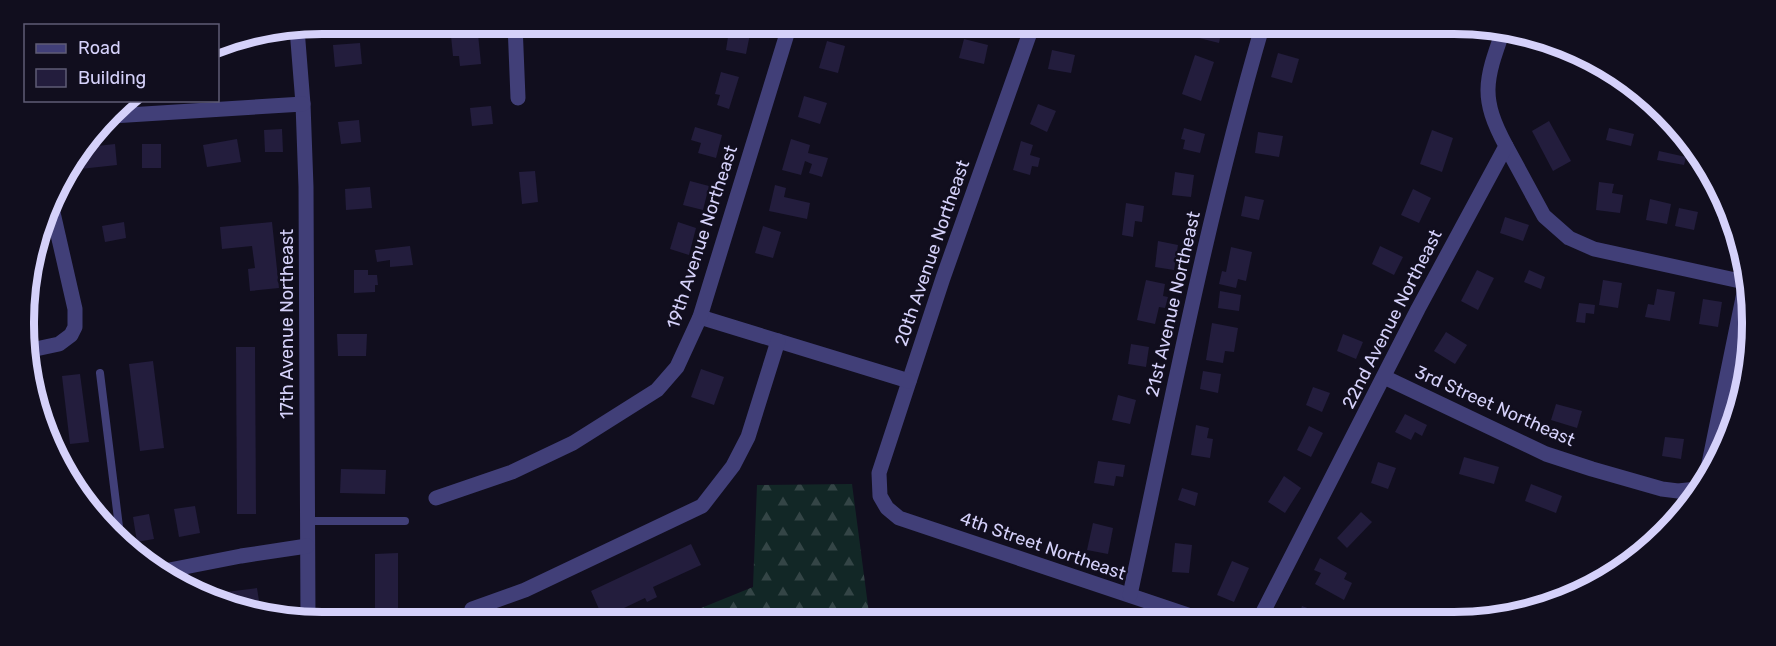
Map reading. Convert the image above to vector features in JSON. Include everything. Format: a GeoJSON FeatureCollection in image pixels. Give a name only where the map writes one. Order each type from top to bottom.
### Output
{"type":"FeatureCollection","features":[{"type":"Feature","properties":{"kind":"street"},"geometry":{"type":"LineString","coordinates":[[515,34],[518,98]]}},
{"type":"Feature","properties":{"kind":"street","name":"19th Avenue Northeast"},"geometry":{"type":"LineString","coordinates":[[436,498],[512,472],[573,444],[657,390],[677,367],[700,316],[787,34]]}},
{"type":"Feature","properties":{"kind":"street","name":"20th Avenue Northeast"},"geometry":{"type":"LineString","coordinates":[[880,496],[879,473],[1030,34]]}},
{"type":"Feature","properties":{"kind":"street","name":"21st Avenue Northeast"},"geometry":{"type":"LineString","coordinates":[[1130,596],[1200,268],[1242,96],[1260,34]]}},
{"type":"Feature","properties":{"kind":"street","name":"17th Avenue Northeast"},"geometry":{"type":"LineString","coordinates":[[298,36],[303,104],[307,317],[308,611]]}},
{"type":"Feature","properties":{"kind":"street"},"geometry":{"type":"LineString","coordinates":[[1500,39],[1489,69],[1487,94],[1490,113],[1544,216],[1569,238],[1594,249],[1738,281]]}},
{"type":"Feature","properties":{"kind":"street"},"geometry":{"type":"LineString","coordinates":[[123,115],[303,104]]}},
{"type":"Feature","properties":{"kind":"street","name":"22nd Avenue Northeast"},"geometry":{"type":"LineString","coordinates":[[1263,612],[1423,299],[1506,146]]}},
{"type":"Feature","properties":{"kind":"street"},"geometry":{"type":"LineString","coordinates":[[36,349],[59,344],[66,340],[75,327],[75,309],[54,218]]}},
{"type":"Feature","properties":{"kind":"street","name":"3rd Street Northeast"},"geometry":{"type":"LineString","coordinates":[[1712,452],[1741,313]]}},
{"type":"Feature","properties":{"kind":"street"},"geometry":{"type":"LineString","coordinates":[[700,316],[909,381]]}},
{"type":"Feature","properties":{"kind":"street"},"geometry":{"type":"LineString","coordinates":[[472,609],[525,590],[702,506],[733,466],[744,445],[778,340]]}},
{"type":"Feature","properties":{"kind":"street","name":"3rd Street Northeast"},"geometry":{"type":"LineString","coordinates":[[1384,377],[1546,454],[1662,489],[1688,491]]}},
{"type":"Feature","properties":{"kind":"street","name":"4th Street Northeast"},"geometry":{"type":"LineString","coordinates":[[880,496],[887,508],[899,518],[1179,612]]}},
{"type":"Feature","properties":{"kind":"street"},"geometry":{"type":"LineString","coordinates":[[174,570],[241,556],[307,546]]}},
{"type":"Feature","properties":{"kind":"lane"},"geometry":{"type":"LineString","coordinates":[[100,373],[119,527]]}},
{"type":"Feature","properties":{"kind":"lane"},"geometry":{"type":"LineString","coordinates":[[306,521],[405,521]]}},
{"type":"Feature","properties":{"kind":"green space"},"geometry":{"type":"Polygon","coordinates":[[[852,484],[869,612],[691,612],[753,587],[757,485],[852,484]]]}},
{"type":"Feature","properties":{"kind":"building"},"geometry":{"type":"Polygon","coordinates":[[[458,34],[478,34],[481,64],[460,66],[459,56],[453,56],[451,36],[458,36],[458,34]]]}},
{"type":"Feature","properties":{"kind":"building"},"geometry":{"type":"Polygon","coordinates":[[[728,34],[750,34],[746,54],[726,50],[728,34]]]}},
{"type":"Feature","properties":{"kind":"building"},"geometry":{"type":"Polygon","coordinates":[[[1196,34],[1221,34],[1219,43],[1195,37],[1196,34]]]}},
{"type":"Feature","properties":{"kind":"building"},"geometry":{"type":"Polygon","coordinates":[[[964,39],[988,45],[984,64],[959,58],[964,39]]]}},
{"type":"Feature","properties":{"kind":"building"},"geometry":{"type":"Polygon","coordinates":[[[827,41],[845,46],[838,73],[819,68],[827,41]]]}},
{"type":"Feature","properties":{"kind":"building"},"geometry":{"type":"Polygon","coordinates":[[[360,43],[362,64],[335,67],[333,45],[360,43]]]}},
{"type":"Feature","properties":{"kind":"building"},"geometry":{"type":"Polygon","coordinates":[[[1052,50],[1075,55],[1071,73],[1048,69],[1052,50]]]}},
{"type":"Feature","properties":{"kind":"building"},"geometry":{"type":"Polygon","coordinates":[[[1278,53],[1299,59],[1292,83],[1271,77],[1278,53]]]}},
{"type":"Feature","properties":{"kind":"building"},"geometry":{"type":"Polygon","coordinates":[[[1195,55],[1214,62],[1201,101],[1182,94],[1195,55]]]}},
{"type":"Feature","properties":{"kind":"building"},"geometry":{"type":"Polygon","coordinates":[[[721,72],[739,77],[729,109],[717,105],[720,95],[715,94],[721,72]]]}},
{"type":"Feature","properties":{"kind":"building"},"geometry":{"type":"Polygon","coordinates":[[[804,96],[827,103],[820,124],[798,117],[804,96]]]}},
{"type":"Feature","properties":{"kind":"building"},"geometry":{"type":"Polygon","coordinates":[[[1038,104],[1056,111],[1047,132],[1030,124],[1038,104]]]}},
{"type":"Feature","properties":{"kind":"building"},"geometry":{"type":"Polygon","coordinates":[[[491,106],[493,124],[472,126],[470,108],[491,106]]]}},
{"type":"Feature","properties":{"kind":"building"},"geometry":{"type":"Polygon","coordinates":[[[359,120],[361,142],[341,144],[338,122],[359,120]]]}},
{"type":"Feature","properties":{"kind":"building"},"geometry":{"type":"Polygon","coordinates":[[[1549,121],[1571,161],[1553,171],[1532,131],[1549,121]]]}},
{"type":"Feature","properties":{"kind":"building"},"geometry":{"type":"Polygon","coordinates":[[[695,127],[722,135],[716,158],[698,153],[701,143],[691,140],[695,127]]]}},
{"type":"Feature","properties":{"kind":"building"},"geometry":{"type":"Polygon","coordinates":[[[1184,128],[1205,134],[1200,153],[1183,149],[1185,140],[1181,139],[1184,128]]]}},
{"type":"Feature","properties":{"kind":"building"},"geometry":{"type":"Polygon","coordinates":[[[1609,128],[1634,134],[1631,146],[1606,140],[1609,128]]]}},
{"type":"Feature","properties":{"kind":"building"},"geometry":{"type":"Polygon","coordinates":[[[282,129],[283,152],[265,152],[264,130],[282,129]]]}},
{"type":"Feature","properties":{"kind":"building"},"geometry":{"type":"Polygon","coordinates":[[[1432,130],[1453,138],[1442,172],[1420,164],[1432,130]]]}},
{"type":"Feature","properties":{"kind":"building"},"geometry":{"type":"Polygon","coordinates":[[[1258,132],[1283,136],[1279,157],[1255,153],[1258,132]]]}},
{"type":"Feature","properties":{"kind":"building"},"geometry":{"type":"Polygon","coordinates":[[[237,139],[241,162],[207,167],[203,145],[237,139]]]}},
{"type":"Feature","properties":{"kind":"building"},"geometry":{"type":"Polygon","coordinates":[[[791,139],[810,145],[808,153],[828,158],[822,177],[809,173],[812,164],[805,161],[801,175],[782,170],[791,139]]]}},
{"type":"Feature","properties":{"kind":"building"},"geometry":{"type":"Polygon","coordinates":[[[1021,141],[1033,145],[1030,155],[1040,158],[1038,167],[1032,166],[1030,175],[1013,170],[1021,141]]]}},
{"type":"Feature","properties":{"kind":"building"},"geometry":{"type":"Polygon","coordinates":[[[115,144],[117,165],[79,169],[95,146],[115,144]]]}},
{"type":"Feature","properties":{"kind":"building"},"geometry":{"type":"Polygon","coordinates":[[[142,144],[161,144],[161,168],[142,168],[142,144]]]}},
{"type":"Feature","properties":{"kind":"building"},"geometry":{"type":"Polygon","coordinates":[[[1659,151],[1686,157],[1684,165],[1657,160],[1659,151]]]}},
{"type":"Feature","properties":{"kind":"building"},"geometry":{"type":"Polygon","coordinates":[[[535,171],[538,202],[522,204],[519,172],[535,171]]]}},
{"type":"Feature","properties":{"kind":"building"},"geometry":{"type":"Polygon","coordinates":[[[1175,172],[1194,175],[1191,197],[1172,195],[1175,172]]]}},
{"type":"Feature","properties":{"kind":"building"},"geometry":{"type":"Polygon","coordinates":[[[690,181],[709,186],[703,210],[683,205],[690,181]]]}},
{"type":"Feature","properties":{"kind":"building"},"geometry":{"type":"Polygon","coordinates":[[[1599,182],[1614,184],[1612,193],[1623,195],[1620,213],[1596,210],[1599,182]]]}},
{"type":"Feature","properties":{"kind":"building"},"geometry":{"type":"Polygon","coordinates":[[[775,185],[786,188],[784,197],[810,203],[807,219],[769,211],[775,185]]]}},
{"type":"Feature","properties":{"kind":"building"},"geometry":{"type":"Polygon","coordinates":[[[370,187],[372,208],[346,210],[345,189],[370,187]]]}},
{"type":"Feature","properties":{"kind":"building"},"geometry":{"type":"Polygon","coordinates":[[[1413,189],[1431,198],[1419,223],[1401,215],[1413,189]]]}},
{"type":"Feature","properties":{"kind":"building"},"geometry":{"type":"Polygon","coordinates":[[[1245,196],[1264,200],[1259,220],[1241,216],[1245,196]]]}},
{"type":"Feature","properties":{"kind":"building"},"geometry":{"type":"Polygon","coordinates":[[[1650,199],[1671,204],[1667,224],[1646,220],[1650,199]]]}},
{"type":"Feature","properties":{"kind":"building"},"geometry":{"type":"Polygon","coordinates":[[[1126,203],[1144,206],[1142,222],[1135,221],[1133,237],[1122,235],[1126,203]]]}},
{"type":"Feature","properties":{"kind":"building"},"geometry":{"type":"Polygon","coordinates":[[[1679,208],[1698,212],[1694,230],[1675,226],[1679,208]]]}},
{"type":"Feature","properties":{"kind":"building"},"geometry":{"type":"Polygon","coordinates":[[[1505,217],[1529,225],[1523,241],[1500,233],[1505,217]]]}},
{"type":"Feature","properties":{"kind":"building"},"geometry":{"type":"Polygon","coordinates":[[[124,222],[126,238],[105,242],[102,226],[124,222]]]}},
{"type":"Feature","properties":{"kind":"building"},"geometry":{"type":"Polygon","coordinates":[[[272,222],[279,288],[250,291],[248,269],[255,268],[252,246],[222,249],[220,227],[272,222]]]}},
{"type":"Feature","properties":{"kind":"building"},"geometry":{"type":"Polygon","coordinates":[[[678,222],[696,228],[689,255],[670,249],[678,222]]]}},
{"type":"Feature","properties":{"kind":"building"},"geometry":{"type":"Polygon","coordinates":[[[763,226],[781,232],[773,258],[755,253],[763,226]]]}},
{"type":"Feature","properties":{"kind":"building"},"geometry":{"type":"Polygon","coordinates":[[[1158,241],[1178,245],[1174,270],[1155,267],[1158,241]]]}},
{"type":"Feature","properties":{"kind":"building"},"geometry":{"type":"Polygon","coordinates":[[[410,246],[413,265],[390,267],[390,260],[377,262],[375,250],[410,246]]]}},
{"type":"Feature","properties":{"kind":"building"},"geometry":{"type":"Polygon","coordinates":[[[1380,246],[1403,257],[1394,275],[1372,264],[1380,246]]]}},
{"type":"Feature","properties":{"kind":"building"},"geometry":{"type":"Polygon","coordinates":[[[1231,247],[1252,252],[1246,281],[1238,279],[1236,288],[1219,284],[1222,271],[1226,272],[1231,247]]]}},
{"type":"Feature","properties":{"kind":"building"},"geometry":{"type":"Polygon","coordinates":[[[354,270],[368,270],[368,275],[377,275],[378,285],[375,285],[375,292],[354,293],[354,270]]]}},
{"type":"Feature","properties":{"kind":"building"},"geometry":{"type":"Polygon","coordinates":[[[1477,270],[1494,278],[1478,310],[1461,301],[1477,270]]]}},
{"type":"Feature","properties":{"kind":"building"},"geometry":{"type":"Polygon","coordinates":[[[1529,270],[1545,277],[1541,289],[1524,282],[1529,270]]]}},
{"type":"Feature","properties":{"kind":"building"},"geometry":{"type":"Polygon","coordinates":[[[1146,280],[1165,284],[1163,296],[1168,297],[1165,308],[1159,307],[1155,324],[1137,320],[1146,280]]]}},
{"type":"Feature","properties":{"kind":"building"},"geometry":{"type":"Polygon","coordinates":[[[1603,280],[1622,283],[1618,308],[1599,305],[1603,280]]]}},
{"type":"Feature","properties":{"kind":"building"},"geometry":{"type":"Polygon","coordinates":[[[1657,289],[1675,292],[1670,321],[1645,317],[1648,304],[1654,305],[1657,289]]]}},
{"type":"Feature","properties":{"kind":"building"},"geometry":{"type":"Polygon","coordinates":[[[1220,291],[1241,295],[1239,311],[1218,308],[1220,291]]]}},
{"type":"Feature","properties":{"kind":"building"},"geometry":{"type":"Polygon","coordinates":[[[1703,299],[1722,302],[1718,327],[1699,324],[1703,299]]]}},
{"type":"Feature","properties":{"kind":"building"},"geometry":{"type":"Polygon","coordinates":[[[1579,303],[1595,305],[1594,314],[1586,313],[1585,323],[1576,322],[1579,303]]]}},
{"type":"Feature","properties":{"kind":"building"},"geometry":{"type":"Polygon","coordinates":[[[1212,323],[1238,328],[1234,352],[1225,351],[1223,363],[1206,360],[1212,323]]]}},
{"type":"Feature","properties":{"kind":"building"},"geometry":{"type":"Polygon","coordinates":[[[1446,332],[1467,345],[1455,364],[1434,351],[1446,332]]]}},
{"type":"Feature","properties":{"kind":"building"},"geometry":{"type":"Polygon","coordinates":[[[337,334],[367,334],[366,356],[338,356],[337,334]]]}},
{"type":"Feature","properties":{"kind":"building"},"geometry":{"type":"Polygon","coordinates":[[[1343,334],[1363,342],[1356,359],[1337,351],[1343,334]]]}},
{"type":"Feature","properties":{"kind":"building"},"geometry":{"type":"Polygon","coordinates":[[[1131,344],[1149,347],[1146,367],[1128,364],[1131,344]]]}},
{"type":"Feature","properties":{"kind":"building"},"geometry":{"type":"Polygon","coordinates":[[[236,347],[255,347],[256,514],[237,514],[236,347]]]}},
{"type":"Feature","properties":{"kind":"building"},"geometry":{"type":"Polygon","coordinates":[[[153,361],[164,448],[140,451],[129,364],[153,361]]]}},
{"type":"Feature","properties":{"kind":"building"},"geometry":{"type":"Polygon","coordinates":[[[701,369],[724,377],[714,405],[691,397],[701,369]]]}},
{"type":"Feature","properties":{"kind":"building"},"geometry":{"type":"Polygon","coordinates":[[[1203,371],[1221,374],[1218,393],[1200,389],[1203,371]]]}},
{"type":"Feature","properties":{"kind":"building"},"geometry":{"type":"Polygon","coordinates":[[[80,374],[89,442],[70,444],[62,376],[80,374]]]}},
{"type":"Feature","properties":{"kind":"building"},"geometry":{"type":"Polygon","coordinates":[[[1313,387],[1330,393],[1322,412],[1306,405],[1313,387]]]}},
{"type":"Feature","properties":{"kind":"building"},"geometry":{"type":"Polygon","coordinates":[[[1118,395],[1136,400],[1130,424],[1112,420],[1118,395]]]}},
{"type":"Feature","properties":{"kind":"building"},"geometry":{"type":"Polygon","coordinates":[[[1556,404],[1582,411],[1577,428],[1551,420],[1556,404]]]}},
{"type":"Feature","properties":{"kind":"building"},"geometry":{"type":"Polygon","coordinates":[[[1405,414],[1427,425],[1422,436],[1415,432],[1411,440],[1395,432],[1405,414]]]}},
{"type":"Feature","properties":{"kind":"building"},"geometry":{"type":"Polygon","coordinates":[[[1196,425],[1209,428],[1207,438],[1213,439],[1210,458],[1191,455],[1196,425]]]}},
{"type":"Feature","properties":{"kind":"building"},"geometry":{"type":"Polygon","coordinates":[[[1309,426],[1323,433],[1311,457],[1297,450],[1309,426]]]}},
{"type":"Feature","properties":{"kind":"building"},"geometry":{"type":"Polygon","coordinates":[[[1665,437],[1684,439],[1681,459],[1662,456],[1665,437]]]}},
{"type":"Feature","properties":{"kind":"building"},"geometry":{"type":"Polygon","coordinates":[[[1464,457],[1499,467],[1494,484],[1459,474],[1464,457]]]}},
{"type":"Feature","properties":{"kind":"building"},"geometry":{"type":"Polygon","coordinates":[[[1098,461],[1125,465],[1123,477],[1116,476],[1114,486],[1094,483],[1098,461]]]}},
{"type":"Feature","properties":{"kind":"building"},"geometry":{"type":"Polygon","coordinates":[[[1378,462],[1396,468],[1388,489],[1371,483],[1378,462]]]}},
{"type":"Feature","properties":{"kind":"building"},"geometry":{"type":"Polygon","coordinates":[[[341,469],[386,470],[385,494],[340,493],[341,469]]]}},
{"type":"Feature","properties":{"kind":"building"},"geometry":{"type":"Polygon","coordinates":[[[1284,476],[1301,488],[1285,513],[1268,502],[1284,476]]]}},
{"type":"Feature","properties":{"kind":"building"},"geometry":{"type":"Polygon","coordinates":[[[1531,484],[1562,496],[1556,513],[1525,501],[1531,484]]]}},
{"type":"Feature","properties":{"kind":"building"},"geometry":{"type":"Polygon","coordinates":[[[1182,488],[1198,493],[1195,506],[1178,500],[1182,488]]]}},
{"type":"Feature","properties":{"kind":"building"},"geometry":{"type":"Polygon","coordinates":[[[195,506],[200,533],[179,537],[174,509],[195,506]]]}},
{"type":"Feature","properties":{"kind":"building"},"geometry":{"type":"Polygon","coordinates":[[[1361,512],[1372,522],[1347,548],[1337,538],[1361,512]]]}},
{"type":"Feature","properties":{"kind":"building"},"geometry":{"type":"Polygon","coordinates":[[[149,514],[154,539],[137,542],[133,517],[149,514]]]}},
{"type":"Feature","properties":{"kind":"building"},"geometry":{"type":"Polygon","coordinates":[[[1093,523],[1113,528],[1108,554],[1087,550],[1093,523]]]}},
{"type":"Feature","properties":{"kind":"building"},"geometry":{"type":"Polygon","coordinates":[[[1175,543],[1192,545],[1189,573],[1172,572],[1175,543]]]}},
{"type":"Feature","properties":{"kind":"building"},"geometry":{"type":"Polygon","coordinates":[[[691,544],[701,565],[653,587],[657,597],[647,602],[645,598],[616,612],[600,612],[591,591],[691,544]]]}},
{"type":"Feature","properties":{"kind":"building"},"geometry":{"type":"Polygon","coordinates":[[[398,553],[398,612],[375,612],[375,554],[398,553]]]}},
{"type":"Feature","properties":{"kind":"building"},"geometry":{"type":"Polygon","coordinates":[[[1320,558],[1347,573],[1344,579],[1352,583],[1344,600],[1315,584],[1321,573],[1314,570],[1320,558]]]}},
{"type":"Feature","properties":{"kind":"building"},"geometry":{"type":"Polygon","coordinates":[[[1232,561],[1249,568],[1234,602],[1217,595],[1232,561]]]}},
{"type":"Feature","properties":{"kind":"building"},"geometry":{"type":"Polygon","coordinates":[[[257,588],[260,604],[226,595],[226,592],[257,588]]]}},
{"type":"Feature","properties":{"kind":"building"},"geometry":{"type":"Polygon","coordinates":[[[1302,606],[1318,612],[1300,612],[1302,606]]]}}]}
